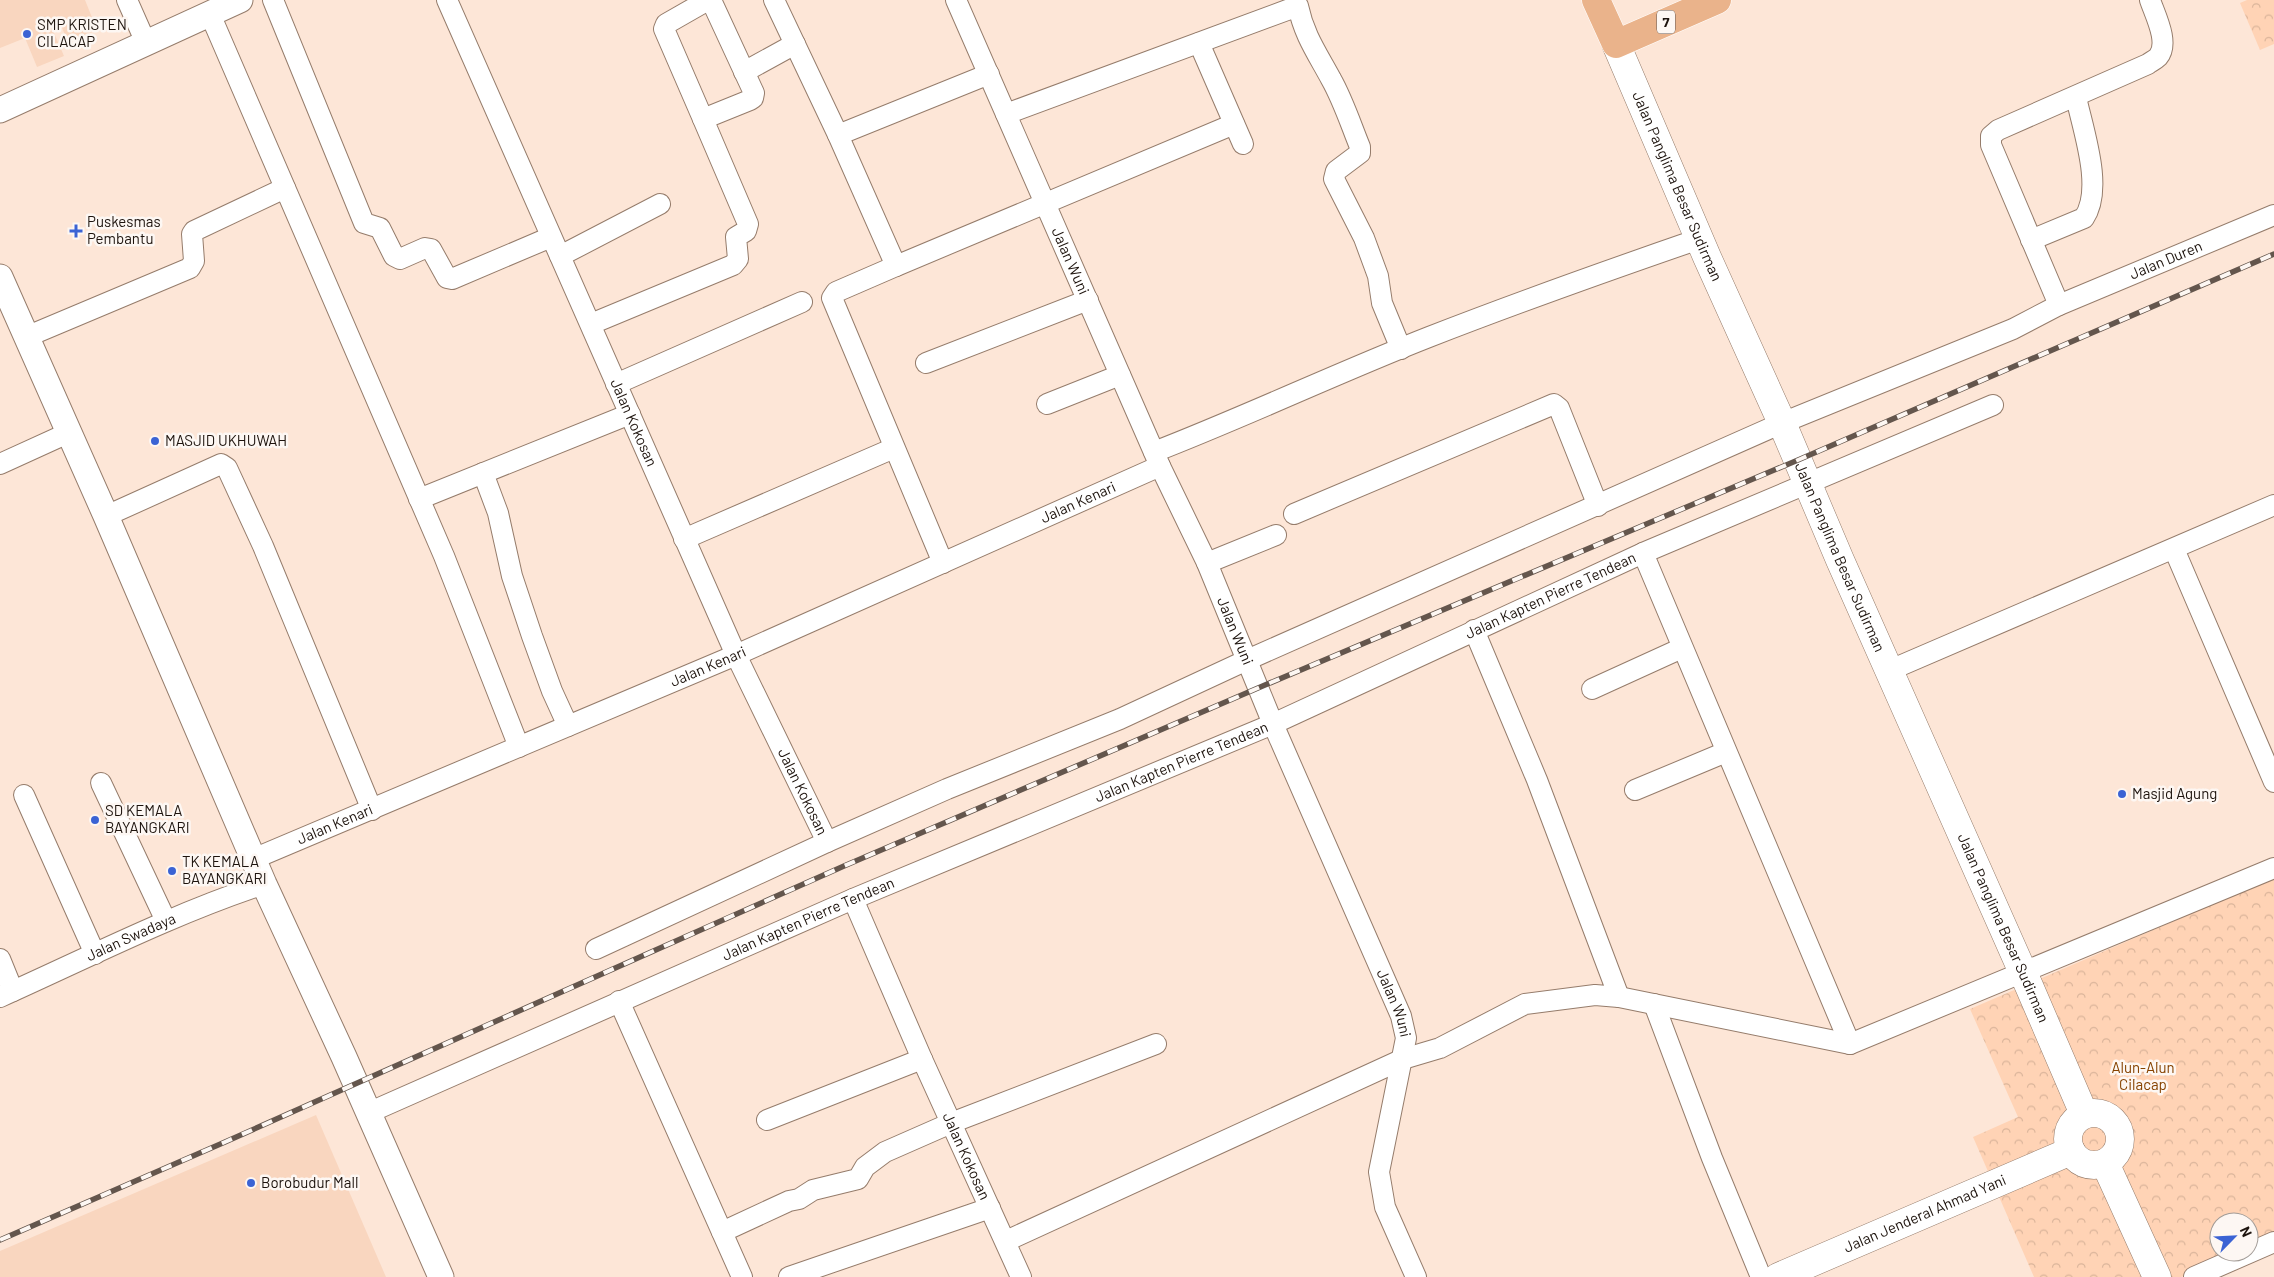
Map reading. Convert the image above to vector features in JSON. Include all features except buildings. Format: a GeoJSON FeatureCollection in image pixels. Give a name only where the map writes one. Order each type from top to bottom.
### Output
{"type":"FeatureCollection","features":[{"type":"Feature","properties":{"kind":"highway","name":"Jalan Panglima Besar Sudirman"},"geometry":{"type":"LineString","coordinates":[[1596,0],[1616,44]]}},
{"type":"Feature","properties":{"kind":"highway","name":"7"},"geometry":{"type":"LineString","coordinates":[[1616,44],[1717,0]]}},
{"type":"Feature","properties":{"kind":"main road","name":"Jalan Panglima Besar Sudirman"},"geometry":{"type":"LineString","coordinates":[[1616,44],[1699,239],[1808,482],[1888,670],[2084,1114]]}},
{"type":"Feature","properties":{"kind":"main road"},"geometry":{"type":"LineString","coordinates":[[2092,1112],[2110,1117],[2120,1132],[2118,1150],[2113,1158],[2105,1163],[2096,1166],[2086,1164],[2077,1159],[2071,1151],[2068,1133],[2076,1119],[2084,1114],[2092,1112]]}},
{"type":"Feature","properties":{"kind":"main road","name":"Jalan Jenderal Ahmad Yani"},"geometry":{"type":"LineString","coordinates":[[1778,1277],[2071,1151]]}},
{"type":"Feature","properties":{"kind":"main road"},"geometry":{"type":"LineString","coordinates":[[2105,1163],[2157,1277]]}},
{"type":"Feature","properties":{"kind":"street"},"geometry":{"type":"LineString","coordinates":[[127,0],[146,43]]}},
{"type":"Feature","properties":{"kind":"street"},"geometry":{"type":"LineString","coordinates":[[0,110],[240,0]]}},
{"type":"Feature","properties":{"kind":"street"},"geometry":{"type":"LineString","coordinates":[[273,0],[364,223],[380,228],[394,256],[400,258],[428,248],[434,251],[447,278],[452,279],[551,237]]}},
{"type":"Feature","properties":{"kind":"street","name":"Jalan Kokosan"},"geometry":{"type":"LineString","coordinates":[[447,0],[736,655],[827,842]]}},
{"type":"Feature","properties":{"kind":"street"},"geometry":{"type":"LineString","coordinates":[[591,324],[737,262],[739,255],[736,238],[746,231],[748,224],[664,29],[666,24],[710,0],[753,91],[753,98],[703,119]]}},
{"type":"Feature","properties":{"kind":"street"},"geometry":{"type":"LineString","coordinates":[[774,0],[838,135],[896,266]]}},
{"type":"Feature","properties":{"kind":"street","name":"Jalan Wuni"},"geometry":{"type":"LineString","coordinates":[[956,0],[1157,459],[1207,563],[1273,724],[1401,1016],[1406,1038],[1380,1172],[1385,1206],[1416,1277]]}},
{"type":"Feature","properties":{"kind":"street"},"geometry":{"type":"LineString","coordinates":[[2059,305],[1991,145],[1991,136],[1998,130],[2076,97],[2148,64],[2158,57],[2162,49],[2162,38],[2150,0]]}},
{"type":"Feature","properties":{"kind":"street"},"geometry":{"type":"LineString","coordinates":[[1006,114],[1199,43],[1299,3],[1308,38],[1332,80],[1360,147],[1360,153],[1336,171],[1334,178],[1364,238],[1378,276],[1382,302],[1401,349]]}},
{"type":"Feature","properties":{"kind":"street"},"geometry":{"type":"LineString","coordinates":[[210,14],[444,556],[519,747]]}},
{"type":"Feature","properties":{"kind":"street"},"geometry":{"type":"LineString","coordinates":[[1199,43],[1243,144]]}},
{"type":"Feature","properties":{"kind":"street"},"geometry":{"type":"LineString","coordinates":[[744,72],[795,44]]}},
{"type":"Feature","properties":{"kind":"street"},"geometry":{"type":"LineString","coordinates":[[838,135],[989,74]]}},
{"type":"Feature","properties":{"kind":"street"},"geometry":{"type":"LineString","coordinates":[[2031,240],[2084,218],[2092,204],[2093,192],[2090,164],[2076,97]]}},
{"type":"Feature","properties":{"kind":"street"},"geometry":{"type":"LineString","coordinates":[[943,563],[832,298],[834,293],[1044,202],[1234,124]]}},
{"type":"Feature","properties":{"kind":"street"},"geometry":{"type":"LineString","coordinates":[[26,337],[190,268],[194,261],[192,234],[194,231],[285,188]]}},
{"type":"Feature","properties":{"kind":"street"},"geometry":{"type":"LineString","coordinates":[[560,256],[660,204]]}},
{"type":"Feature","properties":{"kind":"street","name":"Jalan Duren"},"geometry":{"type":"LineString","coordinates":[[596,948],[827,842],[947,789],[1120,719],[1247,660],[1782,423],[2014,329],[2059,305],[2274,215]]}},
{"type":"Feature","properties":{"kind":"street","name":"Jalan Kenari"},"geometry":{"type":"LineString","coordinates":[[253,859],[736,655],[943,563],[1248,415],[1401,349],[1579,280],[1699,239]]}},
{"type":"Feature","properties":{"kind":"street"},"geometry":{"type":"LineString","coordinates":[[0,277],[106,516],[264,884],[441,1277]]}},
{"type":"Feature","properties":{"kind":"street"},"geometry":{"type":"LineString","coordinates":[[926,363],[1088,300]]}},
{"type":"Feature","properties":{"kind":"street"},"geometry":{"type":"LineString","coordinates":[[616,384],[802,302]]}},
{"type":"Feature","properties":{"kind":"street"},"geometry":{"type":"LineString","coordinates":[[1047,404],[1120,375]]}},
{"type":"Feature","properties":{"kind":"street"},"geometry":{"type":"LineString","coordinates":[[1294,514],[1554,404],[1559,408],[1598,506]]}},
{"type":"Feature","properties":{"kind":"street","name":"Jalan Kapten Pierre Tendean"},"geometry":{"type":"LineString","coordinates":[[368,1113],[852,899],[1273,724],[1643,553],[1993,405]]}},
{"type":"Feature","properties":{"kind":"street"},"geometry":{"type":"LineString","coordinates":[[419,498],[630,414]]}},
{"type":"Feature","properties":{"kind":"street"},"geometry":{"type":"LineString","coordinates":[[0,464],[68,433]]}},
{"type":"Feature","properties":{"kind":"street"},"geometry":{"type":"LineString","coordinates":[[684,539],[894,448]]}},
{"type":"Feature","properties":{"kind":"street"},"geometry":{"type":"LineString","coordinates":[[106,516],[221,464],[227,468],[267,555],[372,810]]}},
{"type":"Feature","properties":{"kind":"street"},"geometry":{"type":"LineString","coordinates":[[483,473],[498,513],[512,576],[532,636],[552,691],[568,726]]}},
{"type":"Feature","properties":{"kind":"street"},"geometry":{"type":"LineString","coordinates":[[1888,670],[2274,505]]}},
{"type":"Feature","properties":{"kind":"street"},"geometry":{"type":"LineString","coordinates":[[1207,563],[1276,535]]}},
{"type":"Feature","properties":{"kind":"street"},"geometry":{"type":"LineString","coordinates":[[2174,549],[2274,782]]}},
{"type":"Feature","properties":{"kind":"street"},"geometry":{"type":"LineString","coordinates":[[1643,553],[1850,1044]]}},
{"type":"Feature","properties":{"kind":"street"},"geometry":{"type":"LineString","coordinates":[[1474,630],[1538,780],[1619,996]]}},
{"type":"Feature","properties":{"kind":"street"},"geometry":{"type":"LineString","coordinates":[[1592,688],[1682,648]]}},
{"type":"Feature","properties":{"kind":"street"},"geometry":{"type":"LineString","coordinates":[[1635,790],[1726,752]]}},
{"type":"Feature","properties":{"kind":"street"},"geometry":{"type":"LineString","coordinates":[[101,784],[166,921]]}},
{"type":"Feature","properties":{"kind":"street"},"geometry":{"type":"LineString","coordinates":[[24,795],[95,954]]}},
{"type":"Feature","properties":{"kind":"street"},"geometry":{"type":"LineString","coordinates":[[1006,1241],[1403,1059],[1440,1048],[1525,1004],[1595,995],[1619,996],[1850,1044],[2274,868]]}},
{"type":"Feature","properties":{"kind":"street","name":"Jalan Swadaya"},"geometry":{"type":"LineString","coordinates":[[7,994],[166,921],[264,884]]}},
{"type":"Feature","properties":{"kind":"street","name":"Jalan Kokosan"},"geometry":{"type":"LineString","coordinates":[[852,899],[1021,1277]]}},
{"type":"Feature","properties":{"kind":"street"},"geometry":{"type":"LineString","coordinates":[[0,960],[7,994]]}},
{"type":"Feature","properties":{"kind":"street"},"geometry":{"type":"LineString","coordinates":[[620,1001],[742,1277]]}},
{"type":"Feature","properties":{"kind":"street"},"geometry":{"type":"LineString","coordinates":[[1654,1004],[1712,1158],[1761,1277]]}},
{"type":"Feature","properties":{"kind":"street"},"geometry":{"type":"LineString","coordinates":[[722,1232],[789,1201],[799,1199],[813,1190],[858,1179],[865,1167],[885,1152],[1156,1044]]}},
{"type":"Feature","properties":{"kind":"street"},"geometry":{"type":"LineString","coordinates":[[767,1120],[922,1059]]}},
{"type":"Feature","properties":{"kind":"street"},"geometry":{"type":"LineString","coordinates":[[789,1277],[990,1208]]}},
{"type":"Feature","properties":{"kind":"street"},"geometry":{"type":"LineString","coordinates":[[2194,1277],[2274,1242]]}},
{"type":"Feature","properties":{"kind":"shaded area","name":"SMP KRISTEN CILACAP"},"geometry":{"type":"Polygon","coordinates":[[[0,0],[85,0],[97,30],[68,42],[60,23],[51,26],[64,56],[37,67],[25,38],[0,48],[0,0]]]}},
{"type":"Feature","properties":{"kind":"shaded area","name":"Borobudur Mall"},"geometry":{"type":"Polygon","coordinates":[[[316,1115],[386,1277],[0,1277],[0,1251],[316,1115]]]}},
{"type":"Feature","properties":{"kind":"green space"},"geometry":{"type":"Polygon","coordinates":[[[2247,0],[2274,0],[2274,44],[2260,50],[2240,3],[2247,0]]]}},
{"type":"Feature","properties":{"kind":"green space","name":"Alun-Alun Cilacap"},"geometry":{"type":"Polygon","coordinates":[[[2274,878],[2274,1237],[2259,1244],[2259,1212],[2209,1212],[2209,1262],[2216,1262],[2181,1277],[2034,1277],[1973,1137],[2018,1117],[1970,1009],[2274,878]]]}},
{"type":"Feature","properties":{"kind":"railway"},"geometry":{"type":"LineString","coordinates":[[0,1240],[225,1142],[844,866],[1258,688],[1798,460],[2274,254]]}},
{"type":"Feature","properties":{"kind":"place","name":"SMP KRISTEN CILACAP"},"geometry":{"type":"Point","coordinates":[27,34]}},
{"type":"Feature","properties":{"kind":"place","name":"Puskesmas Pembantu"},"geometry":{"type":"Point","coordinates":[76,231]}},
{"type":"Feature","properties":{"kind":"place","name":"MASJID UKHUWAH"},"geometry":{"type":"Point","coordinates":[155,441]}},
{"type":"Feature","properties":{"kind":"place","name":"Masjid Agung"},"geometry":{"type":"Point","coordinates":[2122,794]}},
{"type":"Feature","properties":{"kind":"place","name":"SD KEMALA BAYANGKARI"},"geometry":{"type":"Point","coordinates":[95,820]}},
{"type":"Feature","properties":{"kind":"place","name":"TK KEMALA BAYANGKARI"},"geometry":{"type":"Point","coordinates":[172,871]}},
{"type":"Feature","properties":{"kind":"place","name":"Borobudur Mall"},"geometry":{"type":"Point","coordinates":[251,1183]}}]}
